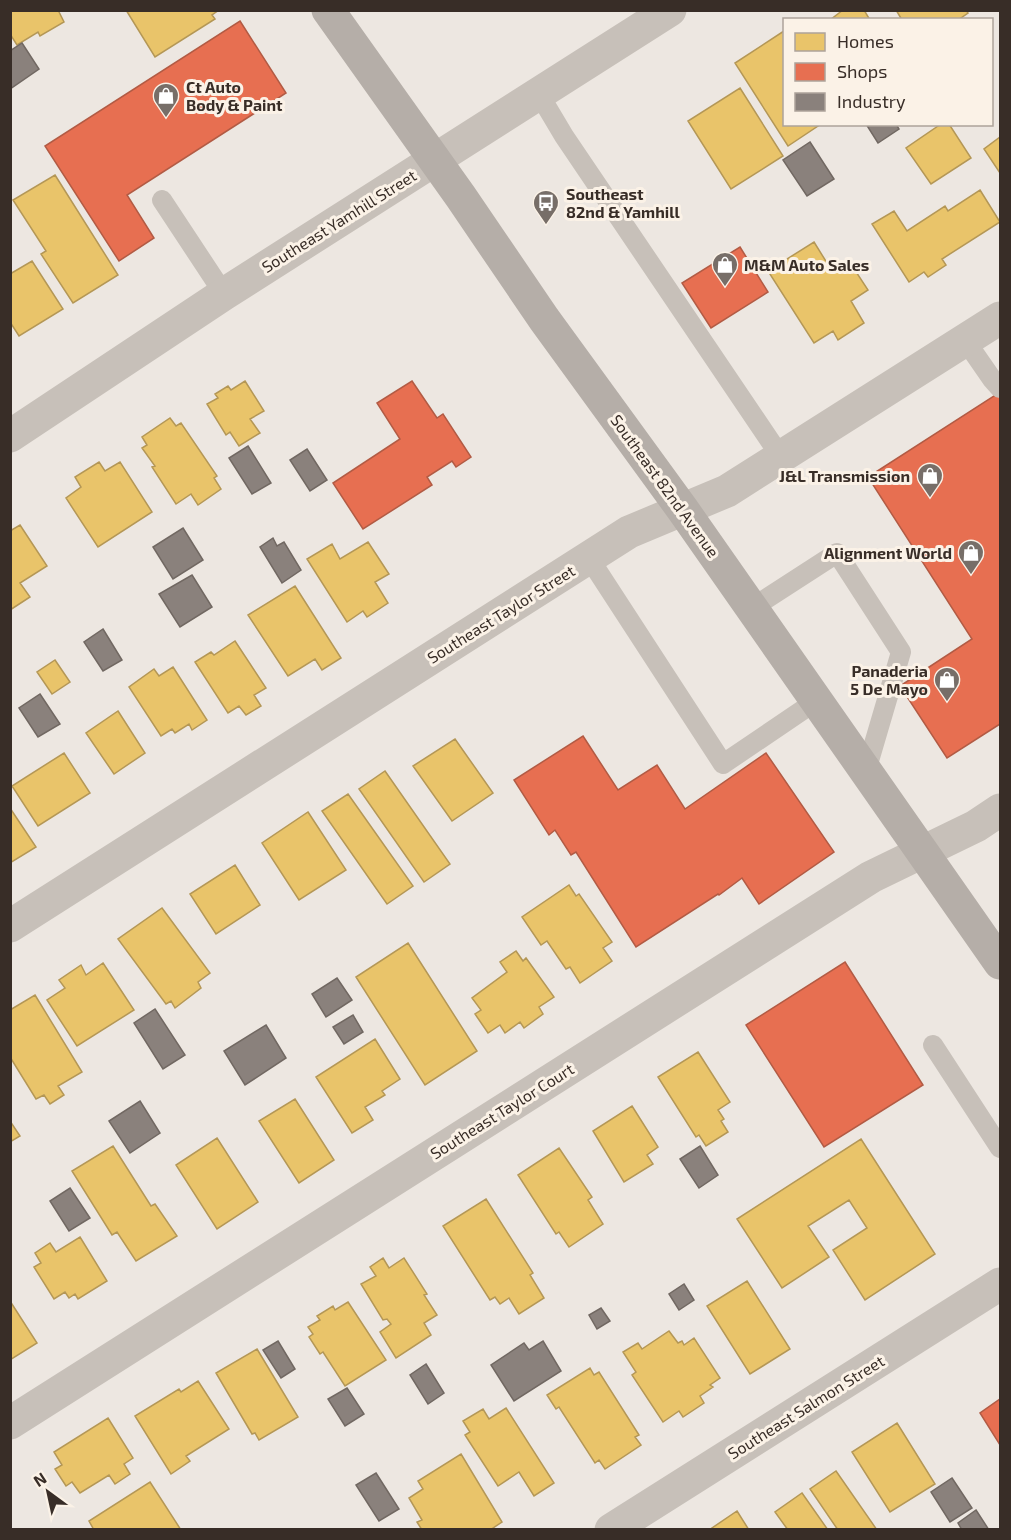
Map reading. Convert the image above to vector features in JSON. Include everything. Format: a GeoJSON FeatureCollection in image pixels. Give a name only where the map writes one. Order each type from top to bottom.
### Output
{"type":"FeatureCollection","features":[{"type":"Feature","properties":{"kind":"main road","name":"Southeast 82nd Avenue"},"geometry":{"type":"LineString","coordinates":[[328,10],[1000,963]]}},
{"type":"Feature","properties":{"kind":"street","name":"Southeast Yamhill Street"},"geometry":{"type":"LineString","coordinates":[[10,436],[224,294],[670,10]]}},
{"type":"Feature","properties":{"kind":"street","name":"Southeast Taylor Street"},"geometry":{"type":"LineString","coordinates":[[10,926],[629,532],[727,491],[1000,318]]}},
{"type":"Feature","properties":{"kind":"street","name":"Southeast Taylor Court"},"geometry":{"type":"LineString","coordinates":[[10,1422],[871,877],[976,826],[1000,810]]}},
{"type":"Feature","properties":{"kind":"street","name":"Southeast Salmon Street"},"geometry":{"type":"LineString","coordinates":[[611,1530],[1000,1284]]}},
{"type":"Feature","properties":{"kind":"lane"},"geometry":{"type":"LineString","coordinates":[[539,94],[570,146],[781,458]]}},
{"type":"Feature","properties":{"kind":"lane"},"geometry":{"type":"LineString","coordinates":[[162,200],[224,294]]}},
{"type":"Feature","properties":{"kind":"lane"},"geometry":{"type":"LineString","coordinates":[[965,340],[1000,388]]}},
{"type":"Feature","properties":{"kind":"lane"},"geometry":{"type":"LineString","coordinates":[[752,609],[837,553],[902,652],[866,771]]}},
{"type":"Feature","properties":{"kind":"lane"},"geometry":{"type":"LineString","coordinates":[[589,558],[723,764],[816,701]]}},
{"type":"Feature","properties":{"kind":"lane"},"geometry":{"type":"LineString","coordinates":[[933,1045],[1000,1148]]}},
{"type":"Feature","properties":{"kind":"building: Homes"},"geometry":{"type":"Polygon","coordinates":[[[10,10],[58,10],[64,22],[40,36],[38,32],[17,45],[10,34],[10,10]]]}},
{"type":"Feature","properties":{"kind":"building: Homes"},"geometry":{"type":"Polygon","coordinates":[[[126,10],[219,10],[212,15],[215,19],[155,57],[126,10]]]}},
{"type":"Feature","properties":{"kind":"building: Homes"},"geometry":{"type":"Polygon","coordinates":[[[843,10],[864,10],[869,18],[833,18],[843,10]]]}},
{"type":"Feature","properties":{"kind":"building: Homes"},"geometry":{"type":"Polygon","coordinates":[[[896,10],[966,10],[968,13],[961,18],[901,18],[896,10]]]}},
{"type":"Feature","properties":{"kind":"building: Homes"},"geometry":{"type":"Polygon","coordinates":[[[783,32],[783,126],[818,126],[788,146],[735,63],[783,32]]]}},
{"type":"Feature","properties":{"kind":"building: Homes"},"geometry":{"type":"Polygon","coordinates":[[[740,88],[783,156],[731,189],[688,121],[740,88]]]}},
{"type":"Feature","properties":{"kind":"building: Homes"},"geometry":{"type":"Polygon","coordinates":[[[938,126],[950,126],[971,158],[931,184],[906,148],[938,126]]]}},
{"type":"Feature","properties":{"kind":"building: Homes"},"geometry":{"type":"Polygon","coordinates":[[[1000,137],[1000,173],[984,149],[1000,137]]]}},
{"type":"Feature","properties":{"kind":"building: Homes"},"geometry":{"type":"Polygon","coordinates":[[[55,175],[118,275],[73,303],[41,254],[46,251],[13,200],[55,175]]]}},
{"type":"Feature","properties":{"kind":"building: Homes"},"geometry":{"type":"Polygon","coordinates":[[[980,190],[1000,222],[942,259],[946,265],[928,277],[924,272],[909,282],[872,224],[894,211],[907,231],[945,206],[948,211],[980,190]]]}},
{"type":"Feature","properties":{"kind":"building: Homes"},"geometry":{"type":"Polygon","coordinates":[[[814,242],[832,271],[849,261],[868,290],[851,301],[864,323],[838,340],[833,331],[814,343],[768,271],[814,242]]]}},
{"type":"Feature","properties":{"kind":"building: Homes"},"geometry":{"type":"Polygon","coordinates":[[[32,261],[63,309],[19,336],[10,322],[10,274],[32,261]]]}},
{"type":"Feature","properties":{"kind":"building: Homes"},"geometry":{"type":"Polygon","coordinates":[[[245,381],[264,411],[250,419],[260,433],[239,446],[230,432],[226,435],[207,404],[218,398],[215,394],[228,386],[231,390],[245,381]]]}},
{"type":"Feature","properties":{"kind":"building: Homes"},"geometry":{"type":"Polygon","coordinates":[[[170,418],[176,426],[181,423],[217,476],[214,478],[221,489],[198,505],[191,494],[176,504],[142,448],[147,445],[142,437],[170,418]]]}},
{"type":"Feature","properties":{"kind":"building: Homes"},"geometry":{"type":"Polygon","coordinates":[[[99,462],[105,471],[120,462],[152,512],[98,547],[66,498],[81,487],[75,477],[99,462]]]}},
{"type":"Feature","properties":{"kind":"building: Homes"},"geometry":{"type":"Polygon","coordinates":[[[20,525],[47,566],[20,583],[30,597],[10,610],[10,531],[20,525]]]}},
{"type":"Feature","properties":{"kind":"building: Homes"},"geometry":{"type":"Polygon","coordinates":[[[368,542],[389,574],[375,582],[388,603],[367,617],[363,611],[347,622],[307,559],[332,544],[340,559],[368,542]]]}},
{"type":"Feature","properties":{"kind":"building: Homes"},"geometry":{"type":"Polygon","coordinates":[[[295,586],[341,658],[322,670],[315,659],[288,676],[248,615],[295,586]]]}},
{"type":"Feature","properties":{"kind":"building: Homes"},"geometry":{"type":"Polygon","coordinates":[[[235,641],[266,688],[254,695],[261,706],[246,715],[239,706],[228,713],[195,662],[211,652],[214,655],[235,641]]]}},
{"type":"Feature","properties":{"kind":"building: Homes"},"geometry":{"type":"Polygon","coordinates":[[[55,660],[70,682],[52,694],[37,672],[55,660]]]}},
{"type":"Feature","properties":{"kind":"building: Homes"},"geometry":{"type":"Polygon","coordinates":[[[173,667],[207,720],[192,730],[189,724],[175,733],[172,729],[161,736],[129,687],[154,669],[159,676],[173,667]]]}},
{"type":"Feature","properties":{"kind":"building: Homes"},"geometry":{"type":"Polygon","coordinates":[[[118,711],[145,753],[114,774],[86,733],[118,711]]]}},
{"type":"Feature","properties":{"kind":"building: Homes"},"geometry":{"type":"Polygon","coordinates":[[[455,739],[493,793],[452,821],[413,766],[455,739]]]}},
{"type":"Feature","properties":{"kind":"building: Homes"},"geometry":{"type":"Polygon","coordinates":[[[64,753],[90,793],[38,826],[12,786],[64,753]]]}},
{"type":"Feature","properties":{"kind":"building: Homes"},"geometry":{"type":"Polygon","coordinates":[[[385,771],[450,864],[424,882],[359,789],[385,771]]]}},
{"type":"Feature","properties":{"kind":"building: Homes"},"geometry":{"type":"Polygon","coordinates":[[[348,794],[413,886],[387,904],[322,811],[348,794]]]}},
{"type":"Feature","properties":{"kind":"building: Homes"},"geometry":{"type":"Polygon","coordinates":[[[10,808],[36,847],[10,863],[10,808]]]}},
{"type":"Feature","properties":{"kind":"building: Homes"},"geometry":{"type":"Polygon","coordinates":[[[308,812],[346,870],[299,900],[262,843],[308,812]]]}},
{"type":"Feature","properties":{"kind":"building: Homes"},"geometry":{"type":"Polygon","coordinates":[[[235,865],[260,905],[216,934],[190,894],[235,865]]]}},
{"type":"Feature","properties":{"kind":"building: Homes"},"geometry":{"type":"Polygon","coordinates":[[[569,885],[576,896],[579,894],[612,942],[603,948],[612,961],[580,983],[570,967],[566,969],[547,941],[541,945],[522,917],[569,885]]]}},
{"type":"Feature","properties":{"kind":"building: Homes"},"geometry":{"type":"Polygon","coordinates":[[[162,908],[210,973],[198,982],[201,988],[175,1008],[171,1001],[166,1004],[118,939],[162,908]]]}},
{"type":"Feature","properties":{"kind":"building: Homes"},"geometry":{"type":"Polygon","coordinates":[[[408,943],[477,1051],[425,1085],[356,977],[408,943]]]}},
{"type":"Feature","properties":{"kind":"building: Homes"},"geometry":{"type":"Polygon","coordinates":[[[516,951],[523,961],[526,958],[554,997],[539,1007],[543,1014],[524,1028],[520,1022],[505,1033],[500,1025],[488,1033],[475,1014],[481,1010],[472,998],[507,972],[500,962],[516,951]]]}},
{"type":"Feature","properties":{"kind":"building: Homes"},"geometry":{"type":"Polygon","coordinates":[[[103,963],[134,1010],[77,1046],[47,1000],[65,988],[59,980],[81,965],[86,975],[103,963]]]}},
{"type":"Feature","properties":{"kind":"building: Homes"},"geometry":{"type":"Polygon","coordinates":[[[35,995],[82,1072],[58,1086],[64,1095],[50,1104],[44,1095],[36,1099],[10,1057],[10,1010],[35,995]]]}},
{"type":"Feature","properties":{"kind":"building: Homes"},"geometry":{"type":"Polygon","coordinates":[[[375,1039],[400,1079],[382,1091],[385,1095],[365,1107],[373,1120],[352,1133],[316,1077],[375,1039]]]}},
{"type":"Feature","properties":{"kind":"building: Homes"},"geometry":{"type":"Polygon","coordinates":[[[698,1052],[730,1102],[718,1110],[724,1119],[721,1121],[728,1132],[706,1146],[699,1135],[696,1137],[658,1077],[698,1052]]]}},
{"type":"Feature","properties":{"kind":"building: Homes"},"geometry":{"type":"Polygon","coordinates":[[[295,1099],[334,1160],[299,1183],[259,1121],[295,1099]]]}},
{"type":"Feature","properties":{"kind":"building: Homes"},"geometry":{"type":"Polygon","coordinates":[[[632,1106],[658,1147],[647,1155],[653,1164],[624,1182],[593,1131],[632,1106]]]}},
{"type":"Feature","properties":{"kind":"building: Homes"},"geometry":{"type":"Polygon","coordinates":[[[10,1121],[20,1136],[10,1142],[10,1121]]]}},
{"type":"Feature","properties":{"kind":"building: Homes"},"geometry":{"type":"Polygon","coordinates":[[[217,1138],[258,1202],[217,1229],[176,1165],[217,1138]]]}},
{"type":"Feature","properties":{"kind":"building: Homes"},"geometry":{"type":"Polygon","coordinates":[[[861,1139],[935,1254],[865,1300],[833,1250],[867,1228],[849,1200],[808,1226],[829,1257],[782,1288],[737,1219],[861,1139]]]}},
{"type":"Feature","properties":{"kind":"building: Homes"},"geometry":{"type":"Polygon","coordinates":[[[113,1146],[151,1206],[155,1204],[177,1236],[136,1261],[117,1232],[112,1235],[72,1171],[113,1146]]]}},
{"type":"Feature","properties":{"kind":"building: Homes"},"geometry":{"type":"Polygon","coordinates":[[[559,1148],[592,1197],[588,1200],[603,1224],[569,1247],[559,1232],[556,1234],[518,1175],[559,1148]]]}},
{"type":"Feature","properties":{"kind":"building: Homes"},"geometry":{"type":"Polygon","coordinates":[[[486,1199],[533,1273],[530,1275],[544,1298],[519,1314],[509,1298],[500,1304],[495,1297],[490,1300],[443,1226],[486,1199]]]}},
{"type":"Feature","properties":{"kind":"building: Homes"},"geometry":{"type":"Polygon","coordinates":[[[80,1237],[107,1281],[78,1299],[75,1294],[69,1298],[65,1292],[54,1299],[34,1267],[41,1263],[35,1253],[50,1243],[56,1252],[80,1237]]]}},
{"type":"Feature","properties":{"kind":"building: Homes"},"geometry":{"type":"Polygon","coordinates":[[[383,1258],[389,1268],[404,1258],[427,1294],[424,1295],[437,1315],[424,1323],[431,1335],[396,1358],[380,1332],[391,1324],[387,1319],[383,1320],[361,1284],[376,1276],[370,1267],[383,1258]]]}},
{"type":"Feature","properties":{"kind":"building: Homes"},"geometry":{"type":"Polygon","coordinates":[[[747,1281],[790,1349],[750,1374],[707,1306],[747,1281]]]}},
{"type":"Feature","properties":{"kind":"building: Homes"},"geometry":{"type":"Polygon","coordinates":[[[10,1301],[37,1343],[10,1360],[10,1301]]]}},
{"type":"Feature","properties":{"kind":"building: Homes"},"geometry":{"type":"Polygon","coordinates":[[[348,1302],[386,1360],[345,1386],[323,1352],[320,1354],[309,1337],[313,1334],[308,1327],[320,1320],[317,1316],[333,1306],[335,1310],[348,1302]]]}},
{"type":"Feature","properties":{"kind":"building: Homes"},"geometry":{"type":"Polygon","coordinates":[[[669,1331],[678,1343],[682,1341],[684,1345],[694,1338],[720,1378],[710,1385],[713,1387],[700,1396],[704,1403],[683,1417],[679,1411],[663,1422],[632,1375],[636,1372],[623,1352],[638,1343],[642,1349],[669,1331]]]}},
{"type":"Feature","properties":{"kind":"building: Homes"},"geometry":{"type":"Polygon","coordinates":[[[257,1349],[298,1417],[259,1440],[255,1433],[252,1434],[216,1373],[257,1349]]]}},
{"type":"Feature","properties":{"kind":"building: Homes"},"geometry":{"type":"Polygon","coordinates":[[[590,1368],[594,1375],[599,1372],[639,1435],[635,1437],[641,1445],[605,1469],[599,1460],[595,1463],[559,1407],[556,1409],[547,1395],[590,1368]]]}},
{"type":"Feature","properties":{"kind":"building: Homes"},"geometry":{"type":"Polygon","coordinates":[[[198,1381],[229,1429],[186,1456],[190,1461],[171,1474],[135,1416],[179,1389],[181,1392],[198,1381]]]}},
{"type":"Feature","properties":{"kind":"building: Homes"},"geometry":{"type":"Polygon","coordinates":[[[506,1408],[554,1483],[534,1496],[519,1472],[498,1486],[465,1435],[470,1432],[463,1421],[483,1409],[489,1419],[506,1408]]]}},
{"type":"Feature","properties":{"kind":"building: Homes"},"geometry":{"type":"Polygon","coordinates":[[[108,1418],[133,1458],[124,1464],[130,1474],[115,1484],[109,1475],[80,1493],[72,1482],[66,1486],[55,1469],[62,1465],[54,1452],[108,1418]]]}},
{"type":"Feature","properties":{"kind":"building: Homes"},"geometry":{"type":"Polygon","coordinates":[[[897,1423],[935,1484],[890,1512],[852,1452],[897,1423]]]}},
{"type":"Feature","properties":{"kind":"building: Homes"},"geometry":{"type":"Polygon","coordinates":[[[461,1454],[502,1522],[490,1530],[422,1530],[417,1522],[422,1520],[409,1498],[423,1489],[418,1481],[461,1454]]]}},
{"type":"Feature","properties":{"kind":"building: Homes"},"geometry":{"type":"Polygon","coordinates":[[[836,1471],[877,1530],[838,1530],[810,1489],[836,1471]]]}},
{"type":"Feature","properties":{"kind":"building: Homes"},"geometry":{"type":"Polygon","coordinates":[[[150,1482],[181,1530],[94,1530],[89,1521],[150,1482]]]}},
{"type":"Feature","properties":{"kind":"building: Homes"},"geometry":{"type":"Polygon","coordinates":[[[802,1493],[828,1530],[788,1530],[775,1512],[802,1493]]]}},
{"type":"Feature","properties":{"kind":"building: Homes"},"geometry":{"type":"Polygon","coordinates":[[[737,1511],[749,1530],[709,1530],[737,1511]]]}},
{"type":"Feature","properties":{"kind":"building: Shops","name":"Ct Auto Body & Paint"},"geometry":{"type":"Polygon","coordinates":[[[240,21],[286,93],[127,195],[154,238],[119,261],[45,146],[240,21]]]}},
{"type":"Feature","properties":{"kind":"building: Shops","name":"M&M Auto Sales"},"geometry":{"type":"Polygon","coordinates":[[[740,247],[768,292],[711,328],[682,283],[740,247]]]}},
{"type":"Feature","properties":{"kind":"building: Shops"},"geometry":{"type":"Polygon","coordinates":[[[412,381],[437,418],[443,414],[471,457],[456,467],[452,461],[427,477],[432,485],[363,529],[333,483],[400,439],[377,403],[412,381]]]}},
{"type":"Feature","properties":{"kind":"building: Shops"},"geometry":{"type":"Polygon","coordinates":[[[1000,392],[1000,724],[947,758],[900,686],[972,639],[868,477],[1000,392]]]}},
{"type":"Feature","properties":{"kind":"building: Shops"},"geometry":{"type":"Polygon","coordinates":[[[583,736],[618,790],[657,765],[685,809],[766,753],[834,852],[759,904],[742,878],[636,947],[576,852],[571,855],[555,830],[549,835],[514,780],[583,736]]]}},
{"type":"Feature","properties":{"kind":"building: Shops"},"geometry":{"type":"Polygon","coordinates":[[[845,962],[923,1085],[824,1147],[746,1025],[845,962]]]}},
{"type":"Feature","properties":{"kind":"building: Shops"},"geometry":{"type":"Polygon","coordinates":[[[1000,1399],[1000,1445],[980,1413],[1000,1399]]]}},
{"type":"Feature","properties":{"kind":"building: Industry"},"geometry":{"type":"Polygon","coordinates":[[[22,43],[39,69],[10,89],[10,51],[22,43]]]}},
{"type":"Feature","properties":{"kind":"building: Industry"},"geometry":{"type":"Polygon","coordinates":[[[867,126],[897,126],[899,129],[878,143],[867,126]]]}},
{"type":"Feature","properties":{"kind":"building: Industry"},"geometry":{"type":"Polygon","coordinates":[[[810,142],[834,179],[807,196],[783,160],[810,142]]]}},
{"type":"Feature","properties":{"kind":"building: Industry"},"geometry":{"type":"Polygon","coordinates":[[[248,446],[271,483],[252,494],[229,458],[248,446]]]}},
{"type":"Feature","properties":{"kind":"building: Industry"},"geometry":{"type":"Polygon","coordinates":[[[307,449],[327,480],[310,491],[290,460],[307,449]]]}},
{"type":"Feature","properties":{"kind":"building: Industry"},"geometry":{"type":"Polygon","coordinates":[[[183,528],[203,560],[173,579],[153,547],[183,528]]]}},
{"type":"Feature","properties":{"kind":"building: Industry"},"geometry":{"type":"Polygon","coordinates":[[[273,538],[277,546],[284,542],[301,570],[282,583],[260,547],[273,538]]]}},
{"type":"Feature","properties":{"kind":"building: Industry"},"geometry":{"type":"Polygon","coordinates":[[[192,575],[212,607],[180,627],[159,594],[192,575]]]}},
{"type":"Feature","properties":{"kind":"building: Industry"},"geometry":{"type":"Polygon","coordinates":[[[103,629],[122,660],[103,671],[84,642],[103,629]]]}},
{"type":"Feature","properties":{"kind":"building: Industry"},"geometry":{"type":"Polygon","coordinates":[[[40,694],[60,724],[38,737],[19,708],[40,694]]]}},
{"type":"Feature","properties":{"kind":"building: Industry"},"geometry":{"type":"Polygon","coordinates":[[[337,978],[352,1000],[326,1017],[312,994],[337,978]]]}},
{"type":"Feature","properties":{"kind":"building: Industry"},"geometry":{"type":"Polygon","coordinates":[[[155,1009],[185,1055],[163,1069],[134,1023],[155,1009]]]}},
{"type":"Feature","properties":{"kind":"building: Industry"},"geometry":{"type":"Polygon","coordinates":[[[353,1015],[363,1032],[344,1044],[333,1027],[353,1015]]]}},
{"type":"Feature","properties":{"kind":"building: Industry"},"geometry":{"type":"Polygon","coordinates":[[[266,1025],[286,1058],[245,1085],[224,1051],[266,1025]]]}},
{"type":"Feature","properties":{"kind":"building: Industry"},"geometry":{"type":"Polygon","coordinates":[[[140,1101],[160,1133],[130,1153],[109,1121],[140,1101]]]}},
{"type":"Feature","properties":{"kind":"building: Industry"},"geometry":{"type":"Polygon","coordinates":[[[700,1146],[718,1175],[699,1188],[680,1159],[700,1146]]]}},
{"type":"Feature","properties":{"kind":"building: Industry"},"geometry":{"type":"Polygon","coordinates":[[[70,1188],[90,1218],[69,1231],[50,1201],[70,1188]]]}},
{"type":"Feature","properties":{"kind":"building: Industry"},"geometry":{"type":"Polygon","coordinates":[[[684,1284],[694,1300],[679,1310],[669,1294],[684,1284]]]}},
{"type":"Feature","properties":{"kind":"building: Industry"},"geometry":{"type":"Polygon","coordinates":[[[601,1308],[610,1321],[597,1329],[589,1315],[601,1308]]]}},
{"type":"Feature","properties":{"kind":"building: Industry"},"geometry":{"type":"Polygon","coordinates":[[[278,1341],[295,1369],[281,1378],[263,1350],[278,1341]]]}},
{"type":"Feature","properties":{"kind":"building: Industry"},"geometry":{"type":"Polygon","coordinates":[[[543,1341],[561,1371],[514,1401],[491,1365],[524,1343],[529,1350],[543,1341]]]}},
{"type":"Feature","properties":{"kind":"building: Industry"},"geometry":{"type":"Polygon","coordinates":[[[426,1364],[444,1393],[428,1404],[410,1375],[426,1364]]]}},
{"type":"Feature","properties":{"kind":"building: Industry"},"geometry":{"type":"Polygon","coordinates":[[[347,1388],[364,1414],[345,1426],[328,1399],[347,1388]]]}},
{"type":"Feature","properties":{"kind":"building: Industry"},"geometry":{"type":"Polygon","coordinates":[[[376,1473],[399,1509],[379,1521],[356,1485],[376,1473]]]}},
{"type":"Feature","properties":{"kind":"building: Industry"},"geometry":{"type":"Polygon","coordinates":[[[952,1478],[972,1508],[950,1522],[931,1492],[952,1478]]]}},
{"type":"Feature","properties":{"kind":"building: Industry"},"geometry":{"type":"Polygon","coordinates":[[[976,1510],[989,1530],[962,1530],[958,1523],[976,1510]]]}},
{"type":"Feature","properties":{"kind":"place","name":"Ct Auto Body & Paint"},"geometry":{"type":"Point","coordinates":[166,119]}},
{"type":"Feature","properties":{"kind":"place","name":"Southeast 82nd & Yamhill"},"geometry":{"type":"Point","coordinates":[546,226]}},
{"type":"Feature","properties":{"kind":"place","name":"M&M Auto Sales"},"geometry":{"type":"Point","coordinates":[725,288]}},
{"type":"Feature","properties":{"kind":"place","name":"J&L Transmission"},"geometry":{"type":"Point","coordinates":[930,499]}},
{"type":"Feature","properties":{"kind":"place","name":"Alignment World"},"geometry":{"type":"Point","coordinates":[971,576]}},
{"type":"Feature","properties":{"kind":"place","name":"Panaderia 5 De Mayo"},"geometry":{"type":"Point","coordinates":[947,703]}}]}
